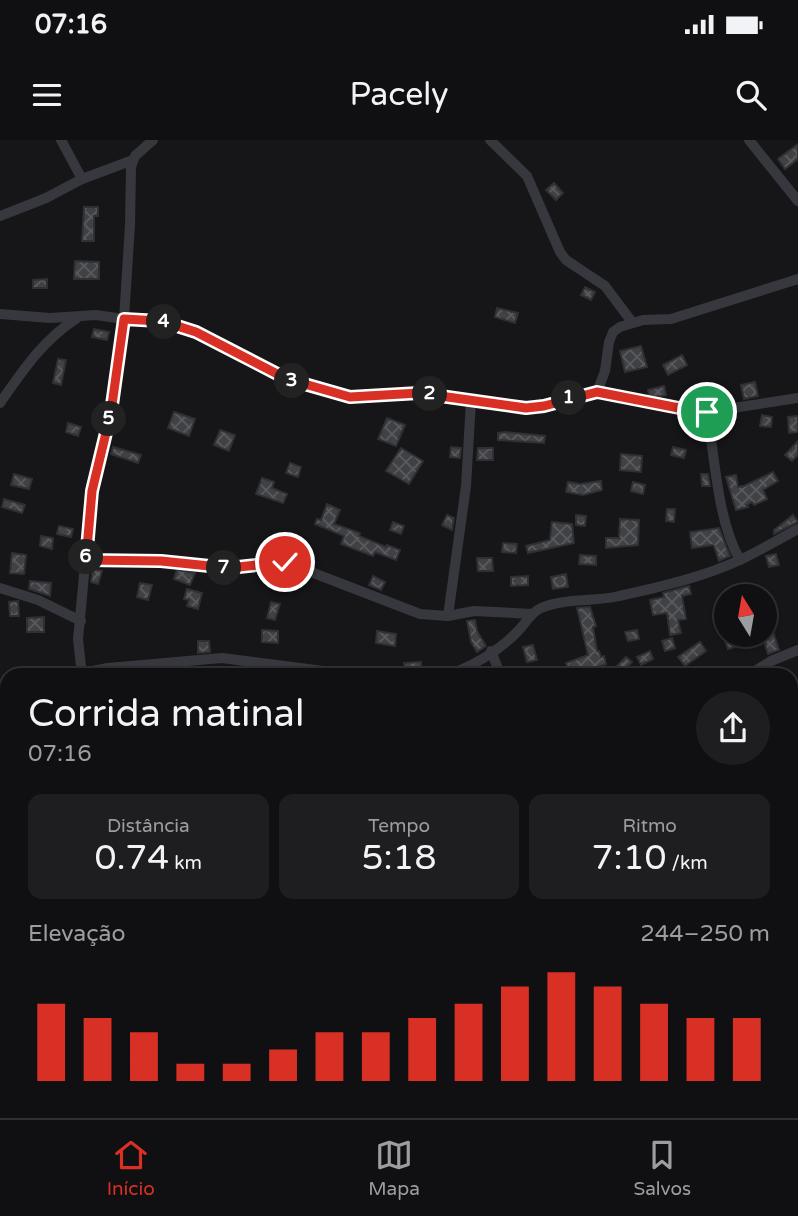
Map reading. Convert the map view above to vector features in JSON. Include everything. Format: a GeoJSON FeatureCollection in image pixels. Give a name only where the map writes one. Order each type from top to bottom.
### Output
{"type":"FeatureCollection","features":[{"type":"Feature","properties":{"kind":"street"},"geometry":{"type":"LineString","coordinates":[[61,140],[82,179]]}},
{"type":"Feature","properties":{"kind":"street"},"geometry":{"type":"LineString","coordinates":[[81,668],[81,621],[92,491],[111,412],[124,319],[131,167],[140,151],[153,140]]}},
{"type":"Feature","properties":{"kind":"street"},"geometry":{"type":"LineString","coordinates":[[490,140],[527,176],[566,260],[605,286],[632,322]]}},
{"type":"Feature","properties":{"kind":"street"},"geometry":{"type":"LineString","coordinates":[[749,140],[798,201]]}},
{"type":"Feature","properties":{"kind":"street"},"geometry":{"type":"LineString","coordinates":[[0,216],[46,198],[82,179],[133,160]]}},
{"type":"Feature","properties":{"kind":"street"},"geometry":{"type":"LineString","coordinates":[[597,392],[605,371],[609,342],[620,327],[632,322],[671,320],[798,279]]}},
{"type":"Feature","properties":{"kind":"street"},"geometry":{"type":"LineString","coordinates":[[0,314],[50,318],[96,314],[159,321],[196,332],[287,379],[350,397],[419,393],[526,408],[597,392],[707,412],[798,398]]}},
{"type":"Feature","properties":{"kind":"street"},"geometry":{"type":"LineString","coordinates":[[0,402],[37,351],[78,317]]}},
{"type":"Feature","properties":{"kind":"street"},"geometry":{"type":"LineString","coordinates":[[448,616],[466,486],[471,401]]}},
{"type":"Feature","properties":{"kind":"street"},"geometry":{"type":"LineString","coordinates":[[707,412],[728,537],[740,560]]}},
{"type":"Feature","properties":{"kind":"street"},"geometry":{"type":"LineString","coordinates":[[465,668],[517,632],[532,614],[550,606],[604,600],[663,586],[740,560],[798,529]]}},
{"type":"Feature","properties":{"kind":"street"},"geometry":{"type":"LineString","coordinates":[[86,560],[161,561],[229,568],[285,562],[299,565],[420,614],[448,616],[474,611],[532,614]]}},
{"type":"Feature","properties":{"kind":"street"},"geometry":{"type":"LineString","coordinates":[[0,588],[38,600],[81,621]]}},
{"type":"Feature","properties":{"kind":"street"},"geometry":{"type":"LineString","coordinates":[[760,668],[798,650]]}},
{"type":"Feature","properties":{"kind":"street"},"geometry":{"type":"LineString","coordinates":[[491,651],[498,668]]}},
{"type":"Feature","properties":{"kind":"street"},"geometry":{"type":"LineString","coordinates":[[108,668],[222,658],[300,668]]}},
{"type":"Feature","properties":{"kind":"building"},"geometry":{"type":"Polygon","coordinates":[[[798,144],[798,159],[785,169],[778,159],[798,144]]]}},
{"type":"Feature","properties":{"kind":"building"},"geometry":{"type":"Polygon","coordinates":[[[554,183],[563,193],[556,200],[546,190],[554,183]]]}},
{"type":"Feature","properties":{"kind":"building"},"geometry":{"type":"Polygon","coordinates":[[[84,207],[98,207],[98,216],[94,216],[94,241],[82,241],[84,207]]]}},
{"type":"Feature","properties":{"kind":"building"},"geometry":{"type":"Polygon","coordinates":[[[75,261],[99,262],[99,279],[74,279],[75,261]]]}},
{"type":"Feature","properties":{"kind":"building"},"geometry":{"type":"Polygon","coordinates":[[[47,279],[47,288],[33,288],[33,280],[47,279]]]}},
{"type":"Feature","properties":{"kind":"building"},"geometry":{"type":"Polygon","coordinates":[[[585,287],[595,292],[591,300],[581,295],[585,287]]]}},
{"type":"Feature","properties":{"kind":"building"},"geometry":{"type":"Polygon","coordinates":[[[497,308],[518,313],[515,323],[495,317],[497,308]]]}},
{"type":"Feature","properties":{"kind":"building"},"geometry":{"type":"Polygon","coordinates":[[[94,329],[109,332],[107,340],[92,337],[94,329]]]}},
{"type":"Feature","properties":{"kind":"building"},"geometry":{"type":"Polygon","coordinates":[[[641,346],[647,367],[625,372],[620,351],[641,346]]]}},
{"type":"Feature","properties":{"kind":"building"},"geometry":{"type":"Polygon","coordinates":[[[682,355],[687,365],[668,375],[663,365],[682,355]]]}},
{"type":"Feature","properties":{"kind":"building"},"geometry":{"type":"Polygon","coordinates":[[[58,359],[66,360],[61,385],[53,383],[58,359]]]}},
{"type":"Feature","properties":{"kind":"building"},"geometry":{"type":"Polygon","coordinates":[[[755,382],[758,396],[744,399],[741,385],[755,382]]]}},
{"type":"Feature","properties":{"kind":"building"},"geometry":{"type":"Polygon","coordinates":[[[664,386],[666,395],[649,395],[648,390],[664,386]]]}},
{"type":"Feature","properties":{"kind":"building"},"geometry":{"type":"Polygon","coordinates":[[[723,390],[724,401],[713,403],[711,392],[723,390]]]}},
{"type":"Feature","properties":{"kind":"building"},"geometry":{"type":"Polygon","coordinates":[[[174,412],[195,419],[189,436],[168,428],[174,412]]]}},
{"type":"Feature","properties":{"kind":"building"},"geometry":{"type":"Polygon","coordinates":[[[762,415],[772,417],[771,427],[760,426],[762,415]]]}},
{"type":"Feature","properties":{"kind":"building"},"geometry":{"type":"Polygon","coordinates":[[[798,416],[798,432],[789,433],[788,417],[798,416]]]}},
{"type":"Feature","properties":{"kind":"building"},"geometry":{"type":"Polygon","coordinates":[[[387,418],[405,425],[396,446],[378,439],[387,418]]]}},
{"type":"Feature","properties":{"kind":"building"},"geometry":{"type":"Polygon","coordinates":[[[68,423],[81,427],[78,436],[66,432],[68,423]]]}},
{"type":"Feature","properties":{"kind":"building"},"geometry":{"type":"Polygon","coordinates":[[[220,430],[235,435],[229,451],[214,445],[220,430]]]}},
{"type":"Feature","properties":{"kind":"building"},"geometry":{"type":"Polygon","coordinates":[[[498,433],[545,436],[544,443],[498,440],[498,433]]]}},
{"type":"Feature","properties":{"kind":"building"},"geometry":{"type":"Polygon","coordinates":[[[798,441],[798,455],[792,461],[785,455],[798,441]]]}},
{"type":"Feature","properties":{"kind":"building"},"geometry":{"type":"Polygon","coordinates":[[[113,447],[141,455],[138,463],[111,454],[113,447]]]}},
{"type":"Feature","properties":{"kind":"building"},"geometry":{"type":"Polygon","coordinates":[[[451,447],[461,448],[460,458],[450,457],[451,447]]]}},
{"type":"Feature","properties":{"kind":"building"},"geometry":{"type":"Polygon","coordinates":[[[673,447],[686,450],[684,458],[671,455],[673,447]]]}},
{"type":"Feature","properties":{"kind":"building"},"geometry":{"type":"Polygon","coordinates":[[[401,448],[423,461],[409,484],[386,471],[401,448]]]}},
{"type":"Feature","properties":{"kind":"building"},"geometry":{"type":"Polygon","coordinates":[[[478,448],[493,448],[493,460],[477,460],[478,448]]]}},
{"type":"Feature","properties":{"kind":"building"},"geometry":{"type":"Polygon","coordinates":[[[621,454],[642,456],[641,472],[620,470],[621,454]]]}},
{"type":"Feature","properties":{"kind":"building"},"geometry":{"type":"Polygon","coordinates":[[[290,463],[301,467],[298,477],[286,473],[290,463]]]}},
{"type":"Feature","properties":{"kind":"building"},"geometry":{"type":"Polygon","coordinates":[[[773,472],[778,481],[763,490],[767,499],[754,505],[752,502],[748,507],[736,510],[726,477],[736,475],[738,487],[742,487],[773,472]]]}},
{"type":"Feature","properties":{"kind":"building"},"geometry":{"type":"Polygon","coordinates":[[[14,474],[32,479],[29,489],[11,485],[14,474]]]}},
{"type":"Feature","properties":{"kind":"building"},"geometry":{"type":"Polygon","coordinates":[[[701,474],[708,474],[710,486],[702,486],[701,474]]]}},
{"type":"Feature","properties":{"kind":"building"},"geometry":{"type":"Polygon","coordinates":[[[262,478],[274,482],[272,488],[287,494],[283,503],[256,494],[262,478]]]}},
{"type":"Feature","properties":{"kind":"building"},"geometry":{"type":"Polygon","coordinates":[[[601,481],[602,490],[583,495],[566,492],[568,482],[580,484],[601,481]]]}},
{"type":"Feature","properties":{"kind":"building"},"geometry":{"type":"Polygon","coordinates":[[[633,482],[645,485],[643,494],[631,491],[633,482]]]}},
{"type":"Feature","properties":{"kind":"building"},"geometry":{"type":"Polygon","coordinates":[[[4,499],[25,505],[22,513],[2,507],[4,499]]]}},
{"type":"Feature","properties":{"kind":"building"},"geometry":{"type":"Polygon","coordinates":[[[327,504],[340,510],[334,524],[360,533],[359,536],[386,547],[387,545],[400,550],[396,560],[375,552],[373,556],[341,544],[344,536],[315,524],[317,519],[321,520],[327,504]]]}},
{"type":"Feature","properties":{"kind":"building"},"geometry":{"type":"Polygon","coordinates":[[[667,509],[675,509],[674,522],[666,521],[667,509]]]}},
{"type":"Feature","properties":{"kind":"building"},"geometry":{"type":"Polygon","coordinates":[[[447,515],[454,518],[452,530],[442,525],[447,515]]]}},
{"type":"Feature","properties":{"kind":"building"},"geometry":{"type":"Polygon","coordinates":[[[576,515],[586,516],[585,526],[576,525],[576,515]]]}},
{"type":"Feature","properties":{"kind":"building"},"geometry":{"type":"Polygon","coordinates":[[[793,515],[798,522],[774,534],[774,530],[793,515]]]}},
{"type":"Feature","properties":{"kind":"building"},"geometry":{"type":"Polygon","coordinates":[[[620,519],[639,520],[638,545],[606,548],[606,538],[619,538],[620,519]]]}},
{"type":"Feature","properties":{"kind":"building"},"geometry":{"type":"Polygon","coordinates":[[[393,522],[404,526],[401,534],[390,530],[393,522]]]}},
{"type":"Feature","properties":{"kind":"building"},"geometry":{"type":"Polygon","coordinates":[[[552,522],[572,524],[574,543],[528,553],[526,546],[550,540],[552,522]]]}},
{"type":"Feature","properties":{"kind":"building"},"geometry":{"type":"Polygon","coordinates":[[[59,526],[73,529],[71,537],[57,534],[59,526]]]}},
{"type":"Feature","properties":{"kind":"building"},"geometry":{"type":"Polygon","coordinates":[[[719,528],[730,556],[719,561],[712,545],[692,548],[690,532],[719,528]]]}},
{"type":"Feature","properties":{"kind":"building"},"geometry":{"type":"Polygon","coordinates":[[[41,536],[53,538],[52,549],[40,546],[41,536]]]}},
{"type":"Feature","properties":{"kind":"building"},"geometry":{"type":"Polygon","coordinates":[[[503,543],[517,544],[516,553],[502,552],[503,543]]]}},
{"type":"Feature","properties":{"kind":"building"},"geometry":{"type":"Polygon","coordinates":[[[12,553],[26,555],[24,574],[10,573],[12,553]]]}},
{"type":"Feature","properties":{"kind":"building"},"geometry":{"type":"Polygon","coordinates":[[[776,554],[779,565],[769,567],[766,556],[776,554]]]}},
{"type":"Feature","properties":{"kind":"building"},"geometry":{"type":"Polygon","coordinates":[[[580,555],[596,556],[596,565],[579,564],[580,555]]]}},
{"type":"Feature","properties":{"kind":"building"},"geometry":{"type":"Polygon","coordinates":[[[477,558],[492,558],[493,571],[478,571],[477,558]]]}},
{"type":"Feature","properties":{"kind":"building"},"geometry":{"type":"Polygon","coordinates":[[[93,569],[102,571],[98,584],[91,582],[93,569]]]}},
{"type":"Feature","properties":{"kind":"building"},"geometry":{"type":"Polygon","coordinates":[[[177,570],[195,573],[190,585],[174,579],[177,570]]]}},
{"type":"Feature","properties":{"kind":"building"},"geometry":{"type":"Polygon","coordinates":[[[566,574],[568,587],[553,589],[551,577],[566,574]]]}},
{"type":"Feature","properties":{"kind":"building"},"geometry":{"type":"Polygon","coordinates":[[[373,576],[385,582],[381,590],[369,585],[373,576]]]}},
{"type":"Feature","properties":{"kind":"building"},"geometry":{"type":"Polygon","coordinates":[[[528,576],[528,585],[511,586],[511,577],[528,576]]]}},
{"type":"Feature","properties":{"kind":"building"},"geometry":{"type":"Polygon","coordinates":[[[30,581],[51,583],[50,596],[29,589],[30,581]]]}},
{"type":"Feature","properties":{"kind":"building"},"geometry":{"type":"Polygon","coordinates":[[[140,583],[152,585],[148,600],[137,597],[140,583]]]}},
{"type":"Feature","properties":{"kind":"building"},"geometry":{"type":"Polygon","coordinates":[[[689,586],[691,594],[682,596],[686,619],[678,620],[681,633],[670,635],[667,613],[653,615],[650,600],[664,597],[663,593],[689,586]]]}},
{"type":"Feature","properties":{"kind":"building"},"geometry":{"type":"Polygon","coordinates":[[[187,589],[202,593],[198,609],[187,606],[189,600],[184,599],[187,589]]]}},
{"type":"Feature","properties":{"kind":"building"},"geometry":{"type":"Polygon","coordinates":[[[18,601],[19,616],[10,616],[9,602],[18,601]]]}},
{"type":"Feature","properties":{"kind":"building"},"geometry":{"type":"Polygon","coordinates":[[[271,602],[280,604],[275,620],[267,618],[271,602]]]}},
{"type":"Feature","properties":{"kind":"building"},"geometry":{"type":"Polygon","coordinates":[[[590,607],[596,626],[593,627],[597,651],[601,657],[604,656],[606,664],[594,668],[568,668],[566,663],[588,655],[577,608],[590,607]]]}},
{"type":"Feature","properties":{"kind":"building"},"geometry":{"type":"Polygon","coordinates":[[[44,617],[44,632],[27,632],[27,618],[44,617]]]}},
{"type":"Feature","properties":{"kind":"building"},"geometry":{"type":"Polygon","coordinates":[[[475,620],[477,631],[486,646],[477,652],[471,642],[467,621],[475,620]]]}},
{"type":"Feature","properties":{"kind":"building"},"geometry":{"type":"Polygon","coordinates":[[[262,630],[278,631],[278,643],[262,642],[262,630]]]}},
{"type":"Feature","properties":{"kind":"building"},"geometry":{"type":"Polygon","coordinates":[[[637,630],[639,639],[628,641],[625,632],[637,630]]]}},
{"type":"Feature","properties":{"kind":"building"},"geometry":{"type":"Polygon","coordinates":[[[377,631],[396,634],[395,646],[376,643],[377,631]]]}},
{"type":"Feature","properties":{"kind":"building"},"geometry":{"type":"Polygon","coordinates":[[[672,638],[675,648],[665,651],[662,641],[672,638]]]}},
{"type":"Feature","properties":{"kind":"building"},"geometry":{"type":"Polygon","coordinates":[[[198,641],[209,641],[210,652],[198,653],[198,641]]]}},
{"type":"Feature","properties":{"kind":"building"},"geometry":{"type":"Polygon","coordinates":[[[700,642],[706,651],[685,666],[678,657],[700,642]]]}},
{"type":"Feature","properties":{"kind":"building"},"geometry":{"type":"Polygon","coordinates":[[[777,644],[779,650],[768,654],[766,648],[777,648],[777,644]]]}},
{"type":"Feature","properties":{"kind":"building"},"geometry":{"type":"Polygon","coordinates":[[[533,645],[537,660],[527,662],[523,647],[533,645]]]}},
{"type":"Feature","properties":{"kind":"building"},"geometry":{"type":"Polygon","coordinates":[[[650,651],[653,659],[641,665],[637,657],[650,651]]]}},
{"type":"Feature","properties":{"kind":"building"},"geometry":{"type":"Polygon","coordinates":[[[626,657],[632,662],[626,668],[615,668],[626,657]]]}},
{"type":"Feature","properties":{"kind":"building"},"geometry":{"type":"Polygon","coordinates":[[[421,662],[421,668],[404,668],[404,663],[421,662]]]}},
{"type":"Feature","properties":{"kind":"route"},"geometry":{"type":"LineString","coordinates":[[285,562],[229,568],[161,561],[86,560],[92,491],[111,412],[124,319],[159,321],[196,332],[287,379],[350,397],[419,393],[526,408],[597,392],[707,412]]}}]}
